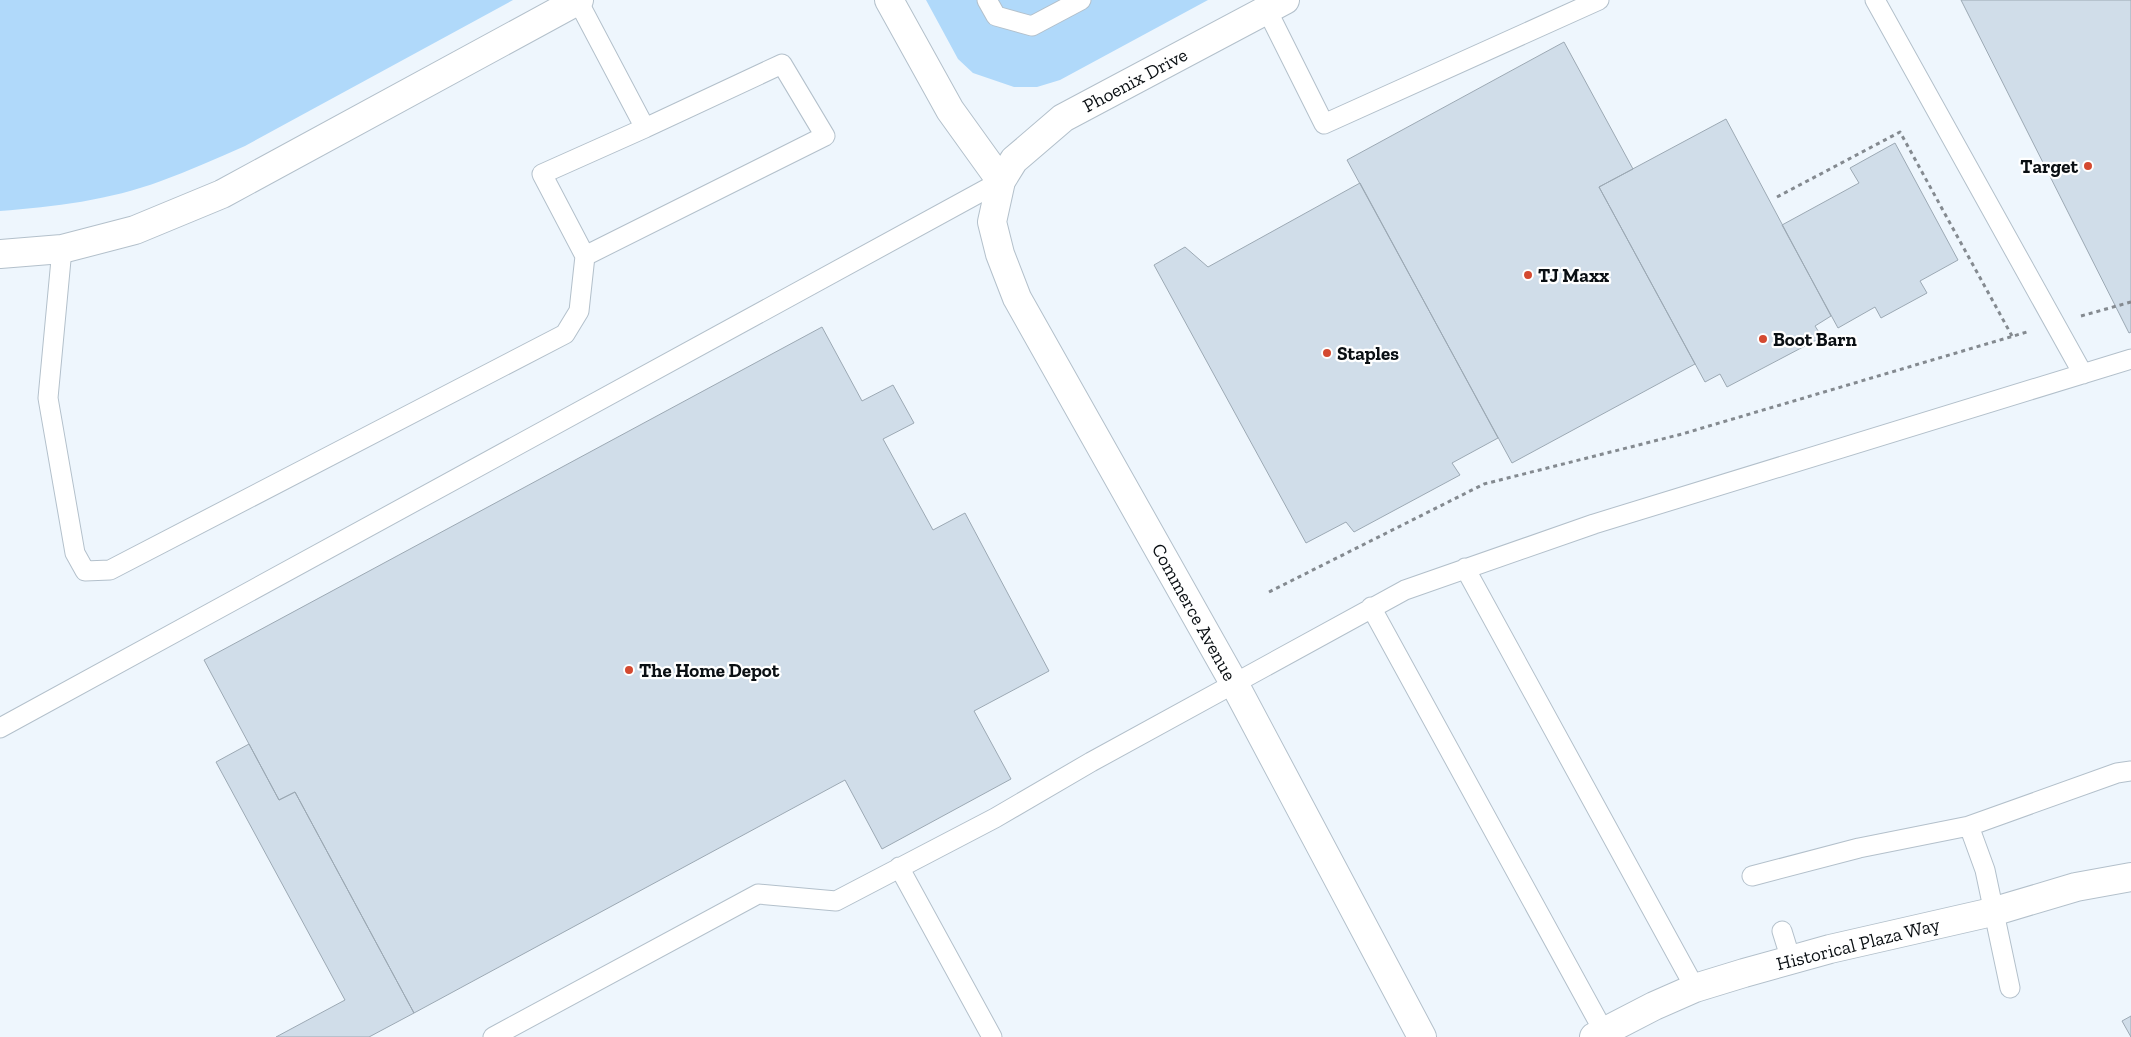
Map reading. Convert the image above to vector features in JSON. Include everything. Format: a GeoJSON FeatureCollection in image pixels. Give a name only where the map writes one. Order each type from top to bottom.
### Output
{"type":"FeatureCollection","features":[{"type":"Feature","properties":{"kind":"street"},"geometry":{"type":"LineString","coordinates":[[0,254],[62,249],[135,230],[222,194],[578,0]]}},
{"type":"Feature","properties":{"kind":"street"},"geometry":{"type":"LineString","coordinates":[[889,0],[950,110],[1001,181]]}},
{"type":"Feature","properties":{"kind":"street","name":"Phoenix Drive"},"geometry":{"type":"LineString","coordinates":[[1001,181],[1014,160],[1063,118],[1276,5]]}},
{"type":"Feature","properties":{"kind":"street","name":"Commerce Avenue"},"geometry":{"type":"LineString","coordinates":[[1001,181],[992,222],[1000,254],[1017,298],[1235,685],[1422,1037]]}},
{"type":"Feature","properties":{"kind":"street","name":"Historical Plaza Way"},"geometry":{"type":"LineString","coordinates":[[1599,1034],[1695,988],[1830,949],[1992,912],[2076,887],[2131,877]]}},
{"type":"Feature","properties":{"kind":"lane"},"geometry":{"type":"LineString","coordinates":[[578,0],[645,128]]}},
{"type":"Feature","properties":{"kind":"lane"},"geometry":{"type":"LineString","coordinates":[[987,0],[996,16],[1032,26],[1080,0]]}},
{"type":"Feature","properties":{"kind":"lane"},"geometry":{"type":"LineString","coordinates":[[1276,5],[1324,124],[1599,0]]}},
{"type":"Feature","properties":{"kind":"lane"},"geometry":{"type":"LineString","coordinates":[[1875,0],[2083,374]]}},
{"type":"Feature","properties":{"kind":"lane"},"geometry":{"type":"LineString","coordinates":[[62,249],[48,398],[75,552],[85,571],[110,570],[565,334],[579,311],[585,256],[542,174],[782,64],[825,136],[585,256]]}},
{"type":"Feature","properties":{"kind":"lane"},"geometry":{"type":"LineString","coordinates":[[0,728],[1001,181]]}},
{"type":"Feature","properties":{"kind":"lane"},"geometry":{"type":"LineString","coordinates":[[493,1037],[758,894],[836,901],[996,818],[1091,762],[1235,685],[1371,607],[1405,590],[1594,524],[2131,359]]}},
{"type":"Feature","properties":{"kind":"lane"},"geometry":{"type":"LineString","coordinates":[[1466,568],[1695,988]]}},
{"type":"Feature","properties":{"kind":"lane"},"geometry":{"type":"LineString","coordinates":[[1371,607],[1599,1034]]}},
{"type":"Feature","properties":{"kind":"lane"},"geometry":{"type":"LineString","coordinates":[[1752,876],[1860,848],[1969,826],[2117,773],[2131,771]]}},
{"type":"Feature","properties":{"kind":"lane"},"geometry":{"type":"LineString","coordinates":[[1969,826],[1985,870],[1992,912],[2010,988]]}},
{"type":"Feature","properties":{"kind":"lane"},"geometry":{"type":"LineString","coordinates":[[899,867],[992,1037]]}},
{"type":"Feature","properties":{"kind":"lane"},"geometry":{"type":"LineString","coordinates":[[1782,931],[1791,960]]}},
{"type":"Feature","properties":{"kind":"path"},"geometry":{"type":"LineString","coordinates":[[1777,197],[1900,132],[2012,336]]}},
{"type":"Feature","properties":{"kind":"path"},"geometry":{"type":"LineString","coordinates":[[1269,592],[1484,484],[1682,434],[2131,302]]}},
{"type":"Feature","properties":{"kind":"shaded area"},"geometry":{"type":"Polygon","coordinates":[[[0,0],[513,0],[245,146],[192,169],[142,188],[102,198],[61,205],[0,211],[0,0]]]}},
{"type":"Feature","properties":{"kind":"shaded area"},"geometry":{"type":"Polygon","coordinates":[[[926,0],[1208,0],[1060,80],[1037,87],[1014,87],[973,73],[958,59],[926,0]]]}},
{"type":"Feature","properties":{"kind":"building","name":"Target"},"geometry":{"type":"Polygon","coordinates":[[[1961,0],[2131,0],[2131,332],[2129,333],[1961,0]]]}},
{"type":"Feature","properties":{"kind":"building","name":"TJ Maxx"},"geometry":{"type":"Polygon","coordinates":[[[1564,42],[1633,169],[1599,187],[1695,364],[1512,463],[1347,160],[1564,42]]]}},
{"type":"Feature","properties":{"kind":"building"},"geometry":{"type":"Polygon","coordinates":[[[1726,119],[1831,316],[1815,326],[1822,337],[1727,387],[1720,374],[1705,382],[1599,187],[1726,119]]]}},
{"type":"Feature","properties":{"kind":"building"},"geometry":{"type":"Polygon","coordinates":[[[1895,143],[1958,260],[1920,281],[1927,293],[1881,318],[1875,307],[1838,328],[1782,225],[1859,183],[1850,168],[1895,143]]]}},
{"type":"Feature","properties":{"kind":"building","name":"Staples"},"geometry":{"type":"Polygon","coordinates":[[[1360,183],[1498,438],[1452,463],[1460,475],[1354,532],[1346,522],[1306,543],[1154,265],[1185,247],[1208,267],[1360,183]]]}},
{"type":"Feature","properties":{"kind":"building","name":"The Home Depot"},"geometry":{"type":"Polygon","coordinates":[[[822,327],[862,401],[893,385],[914,423],[883,439],[933,530],[965,513],[1049,671],[974,711],[1011,779],[882,849],[845,780],[414,1013],[295,792],[279,800],[204,660],[822,327]]]}},
{"type":"Feature","properties":{"kind":"building"},"geometry":{"type":"Polygon","coordinates":[[[249,744],[279,800],[295,792],[414,1013],[369,1037],[276,1037],[345,1000],[216,762],[249,744]]]}},
{"type":"Feature","properties":{"kind":"building"},"geometry":{"type":"Polygon","coordinates":[[[2131,1016],[2131,1037],[2122,1021],[2131,1016]]]}},
{"type":"Feature","properties":{"kind":"place","name":"Target"},"geometry":{"type":"Point","coordinates":[2088,166]}},
{"type":"Feature","properties":{"kind":"place","name":"TJ Maxx"},"geometry":{"type":"Point","coordinates":[1528,275]}},
{"type":"Feature","properties":{"kind":"place","name":"Boot Barn"},"geometry":{"type":"Point","coordinates":[1763,339]}},
{"type":"Feature","properties":{"kind":"place","name":"Staples"},"geometry":{"type":"Point","coordinates":[1327,353]}},
{"type":"Feature","properties":{"kind":"place","name":"The Home Depot"},"geometry":{"type":"Point","coordinates":[629,670]}}]}
